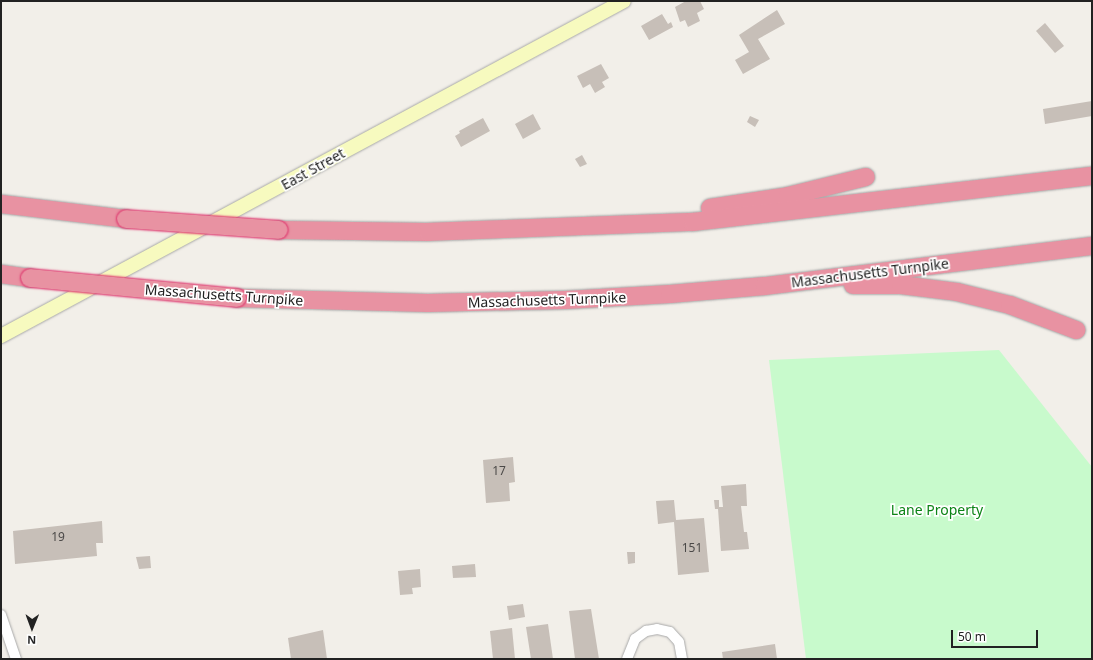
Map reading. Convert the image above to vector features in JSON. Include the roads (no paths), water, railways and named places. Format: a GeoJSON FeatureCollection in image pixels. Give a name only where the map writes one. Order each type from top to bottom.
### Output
{"type":"FeatureCollection","features":[{"type":"Feature","properties":{"kind":"highway"},"geometry":{"type":"LineString","coordinates":[[1,204],[126,219],[279,230],[428,232],[563,229],[693,222],[1092,176]]}},
{"type":"Feature","properties":{"kind":"highway"},"geometry":{"type":"LineString","coordinates":[[563,229],[788,196],[866,177]]}},
{"type":"Feature","properties":{"kind":"highway","name":"Massachusetts Turnpike"},"geometry":{"type":"LineString","coordinates":[[1,274],[237,298],[389,303],[550,301],[677,294],[780,284],[1092,246]]}},
{"type":"Feature","properties":{"kind":"highway"},"geometry":{"type":"LineString","coordinates":[[780,284],[929,287],[1010,305],[1076,330]]}},
{"type":"Feature","properties":{"kind":"main road","name":"East Street"},"geometry":{"type":"LineString","coordinates":[[1,336],[624,1]]}},
{"type":"Feature","properties":{"kind":"street"},"geometry":{"type":"LineString","coordinates":[[1,616],[16,659]]}},
{"type":"Feature","properties":{"kind":"street"},"geometry":{"type":"LineString","coordinates":[[627,659],[635,639],[646,631],[657,629],[670,632],[679,642],[682,659]]}},
{"type":"Feature","properties":{"kind":"park label","name":"Lane Property"},"geometry":{"type":"Point","coordinates":[937,510]}}]}
